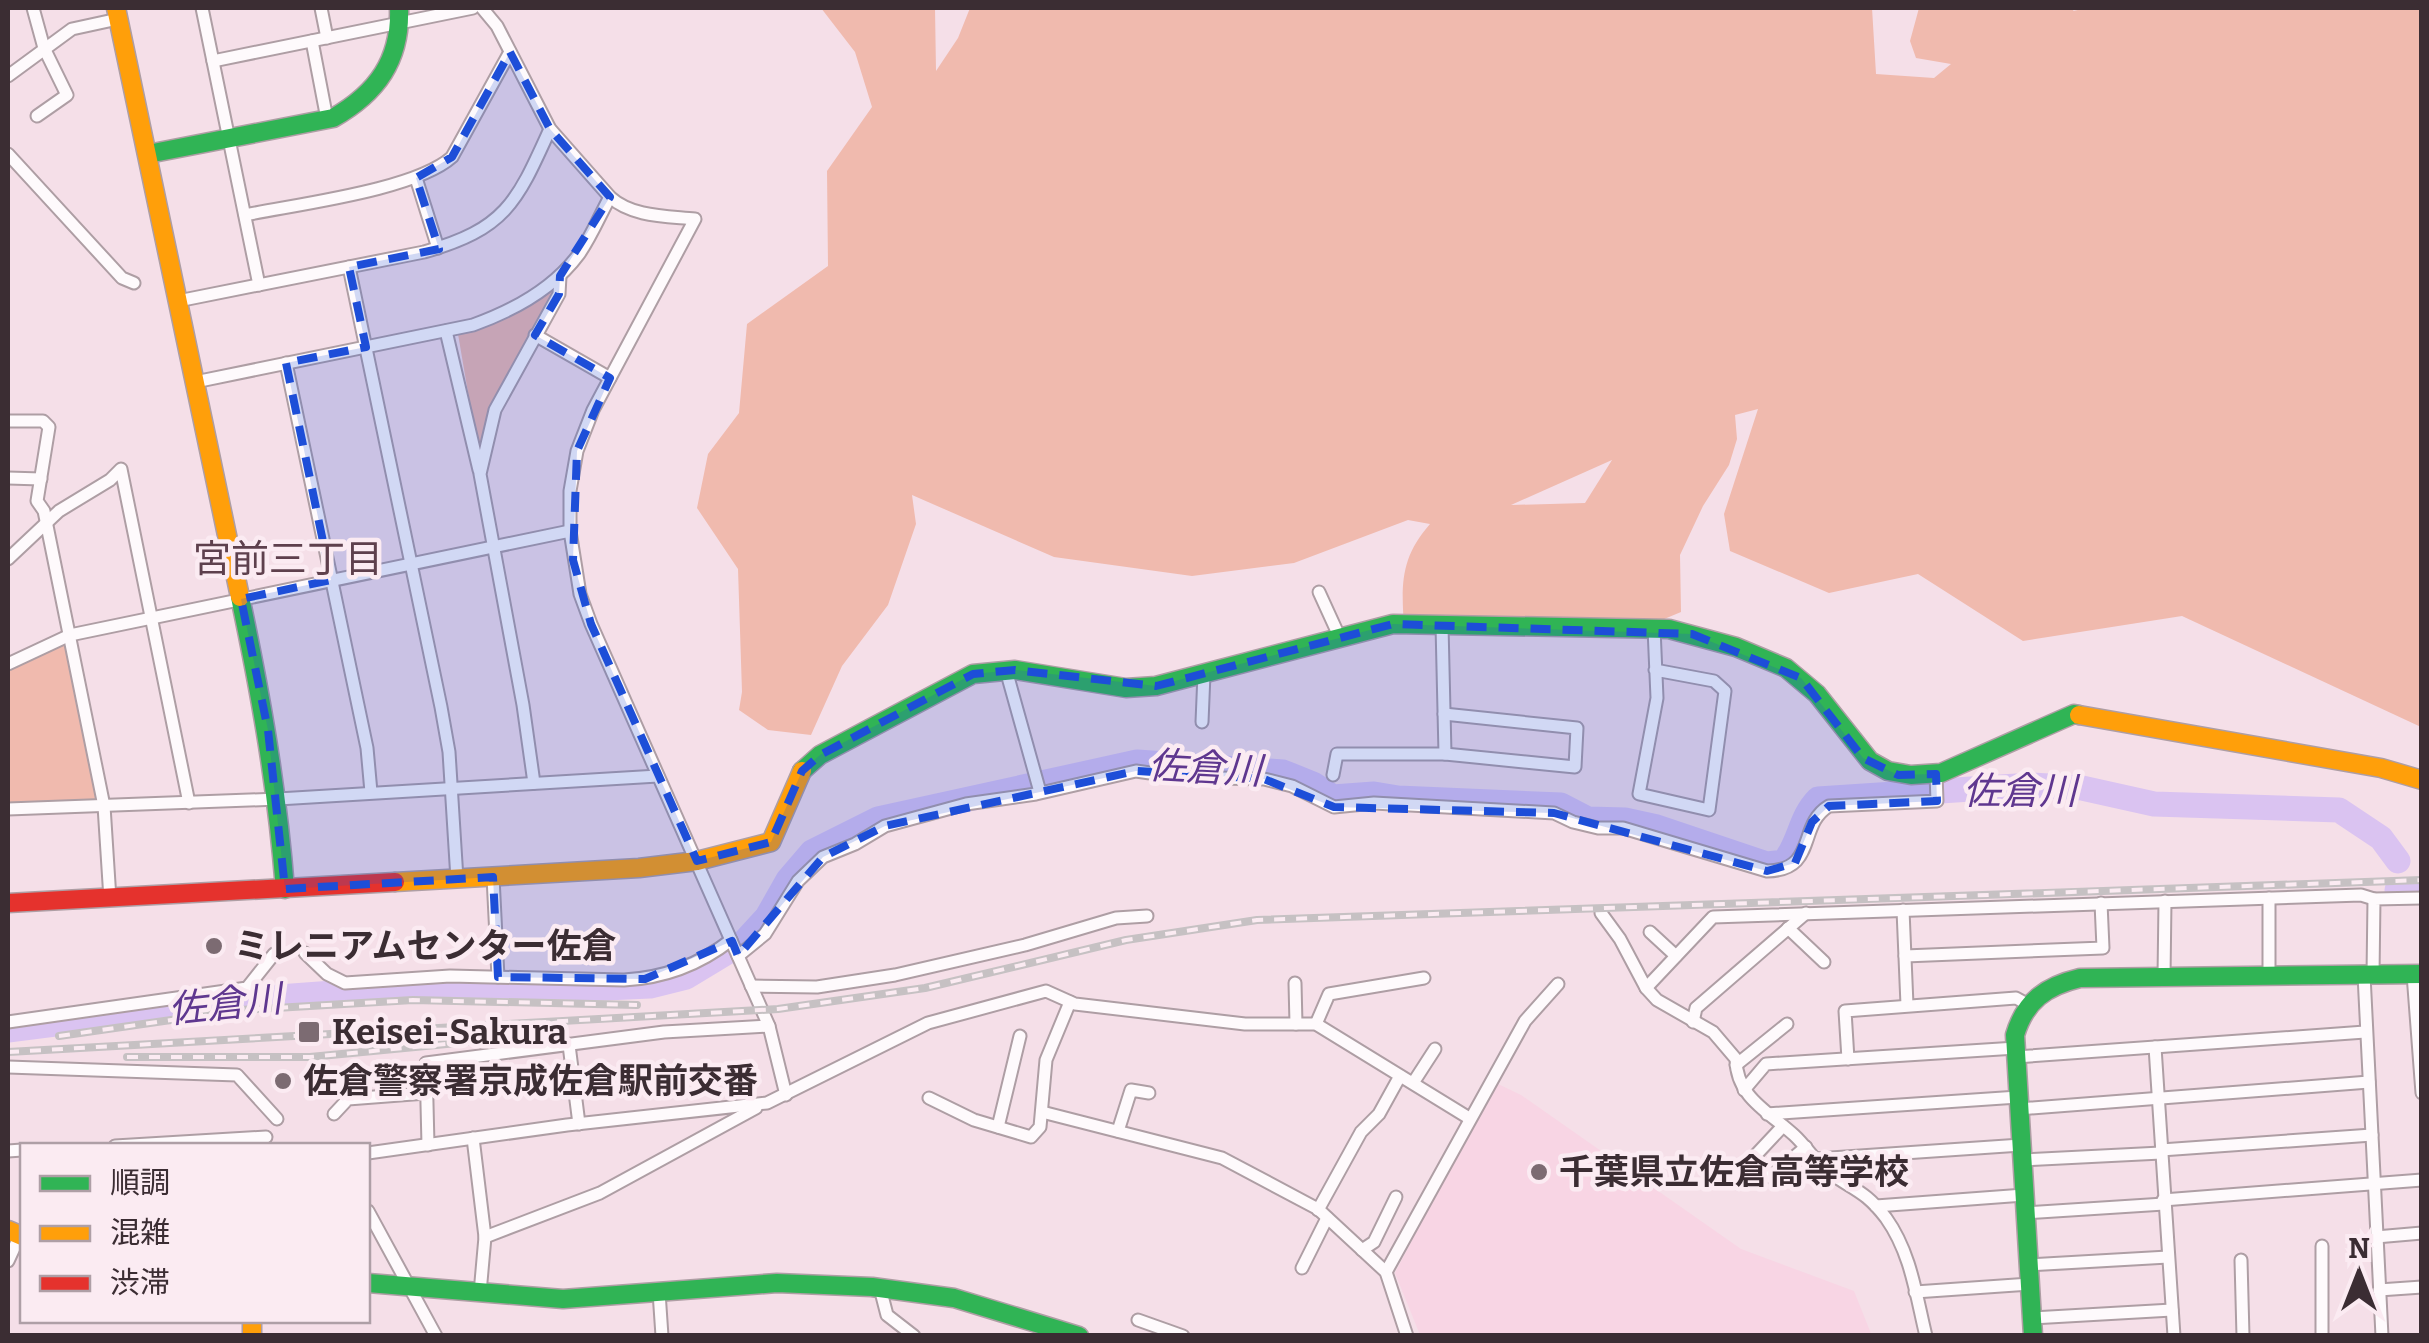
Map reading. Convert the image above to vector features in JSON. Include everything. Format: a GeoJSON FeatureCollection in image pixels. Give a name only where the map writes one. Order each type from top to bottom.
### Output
{"type":"FeatureCollection","features":[{"type":"Feature","properties":{"kind":"street"},"geometry":{"type":"LineString","coordinates":[[33,8],[44,48],[67,95],[37,116]]}},
{"type":"Feature","properties":{"kind":"street"},"geometry":{"type":"LineString","coordinates":[[202,8],[259,285]]}},
{"type":"Feature","properties":{"kind":"street"},"geometry":{"type":"LineString","coordinates":[[320,8],[327,38]]}},
{"type":"Feature","properties":{"kind":"street"},"geometry":{"type":"LineString","coordinates":[[213,61],[327,38],[400,15],[473,8]]}},
{"type":"Feature","properties":{"kind":"street"},"geometry":{"type":"LineString","coordinates":[[482,8],[497,26],[550,128],[610,197],[637,212],[695,219],[610,378],[577,451],[570,491],[570,531],[580,594],[591,624],[769,1026],[786,1094]]}},
{"type":"Feature","properties":{"kind":"street"},"geometry":{"type":"LineString","coordinates":[[8,76],[72,29],[117,13],[268,730],[285,889]]}},
{"type":"Feature","properties":{"kind":"street"},"geometry":{"type":"LineString","coordinates":[[148,154],[327,119],[352,108],[382,82],[397,53],[400,15]]}},
{"type":"Feature","properties":{"kind":"street"},"geometry":{"type":"LineString","coordinates":[[312,41],[327,119]]}},
{"type":"Feature","properties":{"kind":"street"},"geometry":{"type":"LineString","coordinates":[[244,215],[416,178],[440,168],[452,156],[510,52]]}},
{"type":"Feature","properties":{"kind":"street"},"geometry":{"type":"LineString","coordinates":[[178,301],[458,242],[504,214],[529,176],[550,128]]}},
{"type":"Feature","properties":{"kind":"street"},"geometry":{"type":"LineString","coordinates":[[8,154],[122,278],[134,283]]}},
{"type":"Feature","properties":{"kind":"street"},"geometry":{"type":"LineString","coordinates":[[416,178],[438,248]]}},
{"type":"Feature","properties":{"kind":"street"},"geometry":{"type":"LineString","coordinates":[[196,382],[498,316],[560,276],[580,252],[610,197]]}},
{"type":"Feature","properties":{"kind":"street"},"geometry":{"type":"LineString","coordinates":[[349,267],[442,707],[457,879]]}},
{"type":"Feature","properties":{"kind":"street"},"geometry":{"type":"LineString","coordinates":[[480,474],[495,410],[559,294],[560,276]]}},
{"type":"Feature","properties":{"kind":"street"},"geometry":{"type":"LineString","coordinates":[[446,330],[494,546],[534,783]]}},
{"type":"Feature","properties":{"kind":"street"},"geometry":{"type":"LineString","coordinates":[[536,334],[610,378]]}},
{"type":"Feature","properties":{"kind":"street"},"geometry":{"type":"LineString","coordinates":[[286,363],[366,748],[371,792]]}},
{"type":"Feature","properties":{"kind":"street"},"geometry":{"type":"LineString","coordinates":[[8,421],[43,421],[48,426],[38,501],[104,806],[110,899]]}},
{"type":"Feature","properties":{"kind":"street"},"geometry":{"type":"LineString","coordinates":[[8,559],[59,511],[121,469],[189,803]]}},
{"type":"Feature","properties":{"kind":"street"},"geometry":{"type":"LineString","coordinates":[[8,478],[41,479]]}},
{"type":"Feature","properties":{"kind":"street"},"geometry":{"type":"LineString","coordinates":[[8,664],[70,635],[570,531]]}},
{"type":"Feature","properties":{"kind":"street"},"geometry":{"type":"LineString","coordinates":[[1319,592],[1340,638]]}},
{"type":"Feature","properties":{"kind":"street"},"geometry":{"type":"LineString","coordinates":[[8,903],[639,868],[698,860],[771,842],[802,771],[820,755],[973,674],[1006,670],[1126,688],[1156,686],[1393,624],[1654,628],[1692,634],[1781,665],[1813,690],[1862,758],[1898,775],[1936,774],[2074,714],[2361,765],[2422,780]]}},
{"type":"Feature","properties":{"kind":"street"},"geometry":{"type":"LineString","coordinates":[[1442,625],[1446,754]]}},
{"type":"Feature","properties":{"kind":"street"},"geometry":{"type":"LineString","coordinates":[[1654,628],[1656,698],[1640,794],[1709,810],[1725,691],[1714,681],[1656,670]]}},
{"type":"Feature","properties":{"kind":"street"},"geometry":{"type":"LineString","coordinates":[[1006,670],[1040,792]]}},
{"type":"Feature","properties":{"kind":"street"},"geometry":{"type":"LineString","coordinates":[[1202,722],[1204,674]]}},
{"type":"Feature","properties":{"kind":"street"},"geometry":{"type":"LineString","coordinates":[[1333,775],[1336,754],[1446,754],[1575,767],[1577,728],[1444,714]]}},
{"type":"Feature","properties":{"kind":"street"},"geometry":{"type":"LineString","coordinates":[[738,956],[764,934],[798,881],[823,857],[885,826],[966,804],[1136,771],[1178,777],[1264,779],[1292,786],[1334,806],[1374,803],[1554,812],[1573,822],[1598,828],[1624,828],[1768,872],[1782,871],[1804,852],[1819,811],[1829,806],[1937,800],[1936,774]]}},
{"type":"Feature","properties":{"kind":"street"},"geometry":{"type":"LineString","coordinates":[[8,809],[278,800],[658,776]]}},
{"type":"Feature","properties":{"kind":"street"},"geometry":{"type":"LineString","coordinates":[[493,876],[498,977]]}},
{"type":"Feature","properties":{"kind":"street"},"geometry":{"type":"LineString","coordinates":[[1646,988],[1713,917],[2361,895],[2374,899],[2422,898]]}},
{"type":"Feature","properties":{"kind":"street"},"geometry":{"type":"LineString","coordinates":[[2269,898],[2270,976]]}},
{"type":"Feature","properties":{"kind":"street"},"geometry":{"type":"LineString","coordinates":[[2374,899],[2365,1032],[2382,1336]]}},
{"type":"Feature","properties":{"kind":"street"},"geometry":{"type":"LineString","coordinates":[[2164,977],[2165,902]]}},
{"type":"Feature","properties":{"kind":"street"},"geometry":{"type":"LineString","coordinates":[[1905,956],[2103,948],[2101,904]]}},
{"type":"Feature","properties":{"kind":"street"},"geometry":{"type":"LineString","coordinates":[[1903,910],[1907,1005]]}},
{"type":"Feature","properties":{"kind":"street"},"geometry":{"type":"LineString","coordinates":[[1601,913],[1657,1000],[1713,1032],[1736,1058],[1736,1075],[1744,1090],[1825,1169],[1867,1195],[1876,1206],[1905,1251],[1926,1336]]}},
{"type":"Feature","properties":{"kind":"street"},"geometry":{"type":"LineString","coordinates":[[1693,1022],[1696,1008],[1806,914]]}},
{"type":"Feature","properties":{"kind":"street"},"geometry":{"type":"LineString","coordinates":[[751,986],[817,987],[894,975],[1025,945],[1116,918],[1147,916]]}},
{"type":"Feature","properties":{"kind":"street"},"geometry":{"type":"LineString","coordinates":[[1788,928],[1824,962]]}},
{"type":"Feature","properties":{"kind":"street"},"geometry":{"type":"LineString","coordinates":[[1650,932],[1676,956]]}},
{"type":"Feature","properties":{"kind":"street"},"geometry":{"type":"LineString","coordinates":[[305,953],[345,983],[450,976],[646,979],[695,964],[731,940]]}},
{"type":"Feature","properties":{"kind":"street"},"geometry":{"type":"LineString","coordinates":[[8,1022],[247,988],[274,954]]}},
{"type":"Feature","properties":{"kind":"street"},"geometry":{"type":"LineString","coordinates":[[2172,1310],[2032,1327],[2016,1052],[2018,1020],[2027,1004],[2052,984],[2080,978],[2417,974],[2422,1093]]}},
{"type":"Feature","properties":{"kind":"street"},"geometry":{"type":"LineString","coordinates":[[1316,1024],[1329,994],[1424,978]]}},
{"type":"Feature","properties":{"kind":"street"},"geometry":{"type":"LineString","coordinates":[[1296,983],[1296,1024]]}},
{"type":"Feature","properties":{"kind":"street"},"geometry":{"type":"LineString","coordinates":[[1386,1272],[1525,1021],[1558,984]]}},
{"type":"Feature","properties":{"kind":"street"},"geometry":{"type":"LineString","coordinates":[[485,1237],[600,1193],[762,1104],[928,1022],[1034,992],[1046,991],[1070,1002],[1244,1024],[1316,1024],[1469,1118]]}},
{"type":"Feature","properties":{"kind":"street"},"geometry":{"type":"LineString","coordinates":[[1848,1059],[1846,1011],[2016,998],[2027,1004]]}},
{"type":"Feature","properties":{"kind":"street"},"geometry":{"type":"LineString","coordinates":[[929,1098],[974,1120],[1031,1137],[1040,1127],[1046,1060],[1070,1002]]}},
{"type":"Feature","properties":{"kind":"street"},"geometry":{"type":"LineString","coordinates":[[1736,1065],[1787,1024]]}},
{"type":"Feature","properties":{"kind":"street"},"geometry":{"type":"LineString","coordinates":[[428,1144],[426,1063],[664,1032],[769,1026]]}},
{"type":"Feature","properties":{"kind":"street"},"geometry":{"type":"LineString","coordinates":[[1744,1090],[1766,1064],[2155,1047],[2365,1032]]}},
{"type":"Feature","properties":{"kind":"street"},"geometry":{"type":"LineString","coordinates":[[998,1128],[1020,1036]]}},
{"type":"Feature","properties":{"kind":"street"},"geometry":{"type":"LineString","coordinates":[[569,1044],[579,1124]]}},
{"type":"Feature","properties":{"kind":"street"},"geometry":{"type":"LineString","coordinates":[[2155,1047],[2174,1336]]}},
{"type":"Feature","properties":{"kind":"street"},"geometry":{"type":"LineString","coordinates":[[1413,1084],[1435,1049]]}},
{"type":"Feature","properties":{"kind":"street"},"geometry":{"type":"LineString","coordinates":[[8,1067],[237,1076],[277,1118]]}},
{"type":"Feature","properties":{"kind":"street"},"geometry":{"type":"LineString","coordinates":[[1302,1268],[1360,1132],[1379,1114],[1400,1076]]}},
{"type":"Feature","properties":{"kind":"street"},"geometry":{"type":"LineString","coordinates":[[1767,1114],[2158,1098],[2368,1082]]}},
{"type":"Feature","properties":{"kind":"street"},"geometry":{"type":"LineString","coordinates":[[1118,1131],[1131,1090],[1149,1093]]}},
{"type":"Feature","properties":{"kind":"street"},"geometry":{"type":"LineString","coordinates":[[334,1114],[348,1099],[426,1093]]}},
{"type":"Feature","properties":{"kind":"street"},"geometry":{"type":"LineString","coordinates":[[370,1153],[762,1104]]}},
{"type":"Feature","properties":{"kind":"street"},"geometry":{"type":"LineString","coordinates":[[1042,1112],[1222,1158],[1323,1214],[1386,1272],[1406,1336]]}},
{"type":"Feature","properties":{"kind":"street"},"geometry":{"type":"LineString","coordinates":[[1783,1126],[1753,1158],[1770,1177],[1806,1148]]}},
{"type":"Feature","properties":{"kind":"street"},"geometry":{"type":"LineString","coordinates":[[1816,1159],[2161,1151],[2372,1135]]}},
{"type":"Feature","properties":{"kind":"street"},"geometry":{"type":"LineString","coordinates":[[194,1143],[266,1138]]}},
{"type":"Feature","properties":{"kind":"street"},"geometry":{"type":"LineString","coordinates":[[473,1138],[485,1237],[480,1292]]}},
{"type":"Feature","properties":{"kind":"street"},"geometry":{"type":"LineString","coordinates":[[1876,1206],[2164,1202],[2422,1180]]}},
{"type":"Feature","properties":{"kind":"street"},"geometry":{"type":"LineString","coordinates":[[1362,1250],[1374,1242],[1396,1197]]}},
{"type":"Feature","properties":{"kind":"street"},"geometry":{"type":"LineString","coordinates":[[370,1215],[436,1336]]}},
{"type":"Feature","properties":{"kind":"street"},"geometry":{"type":"LineString","coordinates":[[2376,1237],[2422,1233]]}},
{"type":"Feature","properties":{"kind":"street"},"geometry":{"type":"LineString","coordinates":[[8,1261],[17,1234]]}},
{"type":"Feature","properties":{"kind":"street"},"geometry":{"type":"LineString","coordinates":[[2322,1246],[2322,1336]]}},
{"type":"Feature","properties":{"kind":"street"},"geometry":{"type":"LineString","coordinates":[[2028,1265],[2168,1257]]}},
{"type":"Feature","properties":{"kind":"street"},"geometry":{"type":"LineString","coordinates":[[2240,1260],[2242,1336]]}},
{"type":"Feature","properties":{"kind":"street"},"geometry":{"type":"LineString","coordinates":[[370,1283],[562,1299],[777,1283],[880,1288],[954,1298],[1080,1336]]}},
{"type":"Feature","properties":{"kind":"street"},"geometry":{"type":"LineString","coordinates":[[1915,1292],[2030,1284]]}},
{"type":"Feature","properties":{"kind":"street"},"geometry":{"type":"LineString","coordinates":[[2379,1290],[2422,1287]]}},
{"type":"Feature","properties":{"kind":"street"},"geometry":{"type":"LineString","coordinates":[[880,1288],[887,1315],[914,1336]]}},
{"type":"Feature","properties":{"kind":"street"},"geometry":{"type":"LineString","coordinates":[[658,1292],[662,1336]]}},
{"type":"Feature","properties":{"kind":"street"},"geometry":{"type":"LineString","coordinates":[[1138,1320],[1183,1336]]}},
{"type":"Feature","properties":{"kind":"highlighted area"},"geometry":{"type":"Polygon","coordinates":[[[510,52],[550,129],[610,197],[560,276],[559,294],[535,335],[610,378],[577,451],[573,560],[591,624],[697,861],[771,842],[802,771],[820,755],[973,674],[1015,670],[1156,686],[1393,624],[1692,634],[1801,678],[1863,758],[1898,775],[1936,774],[1937,801],[1829,806],[1812,822],[1795,863],[1767,871],[1554,813],[1334,807],[1264,779],[1136,771],[885,826],[823,857],[738,956],[732,941],[645,979],[498,977],[493,877],[285,889],[268,730],[241,599],[331,580],[286,363],[366,347],[349,267],[439,249],[416,178],[452,157],[510,52]]]}},
{"type":"Feature","properties":{"kind":"shaded area"},"geometry":{"type":"Polygon","coordinates":[[[821,8],[935,8],[936,71],[958,38],[970,8],[1872,8],[1876,74],[1934,78],[1951,64],[1916,58],[1910,41],[1919,8],[2421,8],[2421,727],[2182,616],[2023,641],[1918,574],[1829,593],[1730,551],[1724,514],[1758,409],[1735,415],[1737,439],[1729,465],[1703,506],[1680,555],[1681,612],[1638,630],[1404,626],[1408,559],[1430,524],[1408,520],[1294,563],[1192,576],[1054,557],[912,495],[916,524],[888,605],[842,666],[811,735],[768,730],[739,710],[742,692],[738,569],[697,508],[708,454],[739,413],[747,324],[828,266],[827,171],[872,107],[855,52],[821,8]],[[1612,460],[1511,505],[1585,503],[1612,460]]]}},
{"type":"Feature","properties":{"kind":"shaded area"},"geometry":{"type":"Polygon","coordinates":[[[551,291],[554,294],[483,441],[477,445],[458,334],[516,314],[551,291]]]}},
{"type":"Feature","properties":{"kind":"shaded area"},"geometry":{"type":"Polygon","coordinates":[[[60,644],[67,646],[97,796],[90,805],[8,806],[8,670],[60,644]]]}},
{"type":"Feature","properties":{"kind":"shaded area","name":"千葉県立佐倉高等学校"},"geometry":{"type":"Polygon","coordinates":[[[1494,1082],[1521,1095],[1741,1249],[1854,1291],[1872,1336],[1420,1335],[1395,1273],[1494,1082]]]}},
{"type":"Feature","properties":{"kind":"waterway","name":"佐倉川"},"geometry":{"type":"LineString","coordinates":[[8,1030],[252,999],[442,985],[650,986],[686,977],[744,942],[767,917],[788,880],[812,852],[878,819],[1137,762],[1283,772],[1333,797],[1374,794],[1561,805],[1588,819],[1625,820],[1657,827],[1767,864],[1784,862],[1818,799],[2032,785],[2082,788],[2154,804],[2339,810],[2381,838],[2398,861]]}},
{"type":"Feature","properties":{"kind":"waterway","name":"佐倉川"},"geometry":{"type":"LineString","coordinates":[[2397,890],[2422,892]]}},
{"type":"Feature","properties":{"kind":"railway"},"geometry":{"type":"LineString","coordinates":[[8,1052],[778,1009],[925,988],[1126,940],[1257,920],[2422,880]]}},
{"type":"Feature","properties":{"kind":"railway"},"geometry":{"type":"LineString","coordinates":[[59,1036],[241,1010],[413,1000],[637,1005]]}},
{"type":"Feature","properties":{"kind":"railway"},"geometry":{"type":"LineString","coordinates":[[127,1057],[310,1057],[551,1034]]}},
{"type":"Feature","properties":{"kind":"traffic: fast"},"geometry":{"type":"LineString","coordinates":[[148,154],[333,118],[362,98],[383,73],[396,44],[399,8]]}},
{"type":"Feature","properties":{"kind":"traffic: fast"},"geometry":{"type":"LineString","coordinates":[[240,597],[267,742],[285,889]]}},
{"type":"Feature","properties":{"kind":"traffic: fast"},"geometry":{"type":"LineString","coordinates":[[802,771],[820,755],[973,674],[1015,670],[1126,688],[1156,686],[1393,624],[1669,629],[1736,647],[1786,668],[1817,694],[1870,761],[1888,771],[1911,775],[1941,773],[2079,715]]}},
{"type":"Feature","properties":{"kind":"traffic: fast"},"geometry":{"type":"LineString","coordinates":[[2033,1336],[2015,1035],[2038,997],[2080,978],[2422,974]]}},
{"type":"Feature","properties":{"kind":"traffic: fast"},"geometry":{"type":"LineString","coordinates":[[370,1283],[563,1299],[777,1283],[872,1287],[954,1298],[1079,1336]]}},
{"type":"Feature","properties":{"kind":"traffic: slow"},"geometry":{"type":"LineString","coordinates":[[116,8],[240,597]]}},
{"type":"Feature","properties":{"kind":"traffic: slow"},"geometry":{"type":"LineString","coordinates":[[2079,715],[2381,768],[2422,780]]}},
{"type":"Feature","properties":{"kind":"traffic: slow"},"geometry":{"type":"LineString","coordinates":[[395,882],[639,868],[697,861],[771,842],[802,771]]}},
{"type":"Feature","properties":{"kind":"traffic: slow"},"geometry":{"type":"LineString","coordinates":[[8,1230],[20,1235]]}},
{"type":"Feature","properties":{"kind":"traffic: slow"},"geometry":{"type":"LineString","coordinates":[[252,1323],[252,1336]]}},
{"type":"Feature","properties":{"kind":"traffic: jam"},"geometry":{"type":"LineString","coordinates":[[8,903],[395,882]]}},
{"type":"Feature","properties":{"kind":"place","name":"ミレニアムセンター佐倉"},"geometry":{"type":"Point","coordinates":[214,946]}},
{"type":"Feature","properties":{"kind":"place","name":"Keisei-Sakura"},"geometry":{"type":"Point","coordinates":[309,1032]}},
{"type":"Feature","properties":{"kind":"place","name":"佐倉警察署京成佐倉駅前交番"},"geometry":{"type":"Point","coordinates":[283,1081]}},
{"type":"Feature","properties":{"kind":"place","name":"千葉県立佐倉高等学校"},"geometry":{"type":"Point","coordinates":[1539,1172]}},
{"type":"Feature","properties":{"kind":"district","name":"宮前三丁目"},"geometry":{"type":"Point","coordinates":[288,559]}}]}
